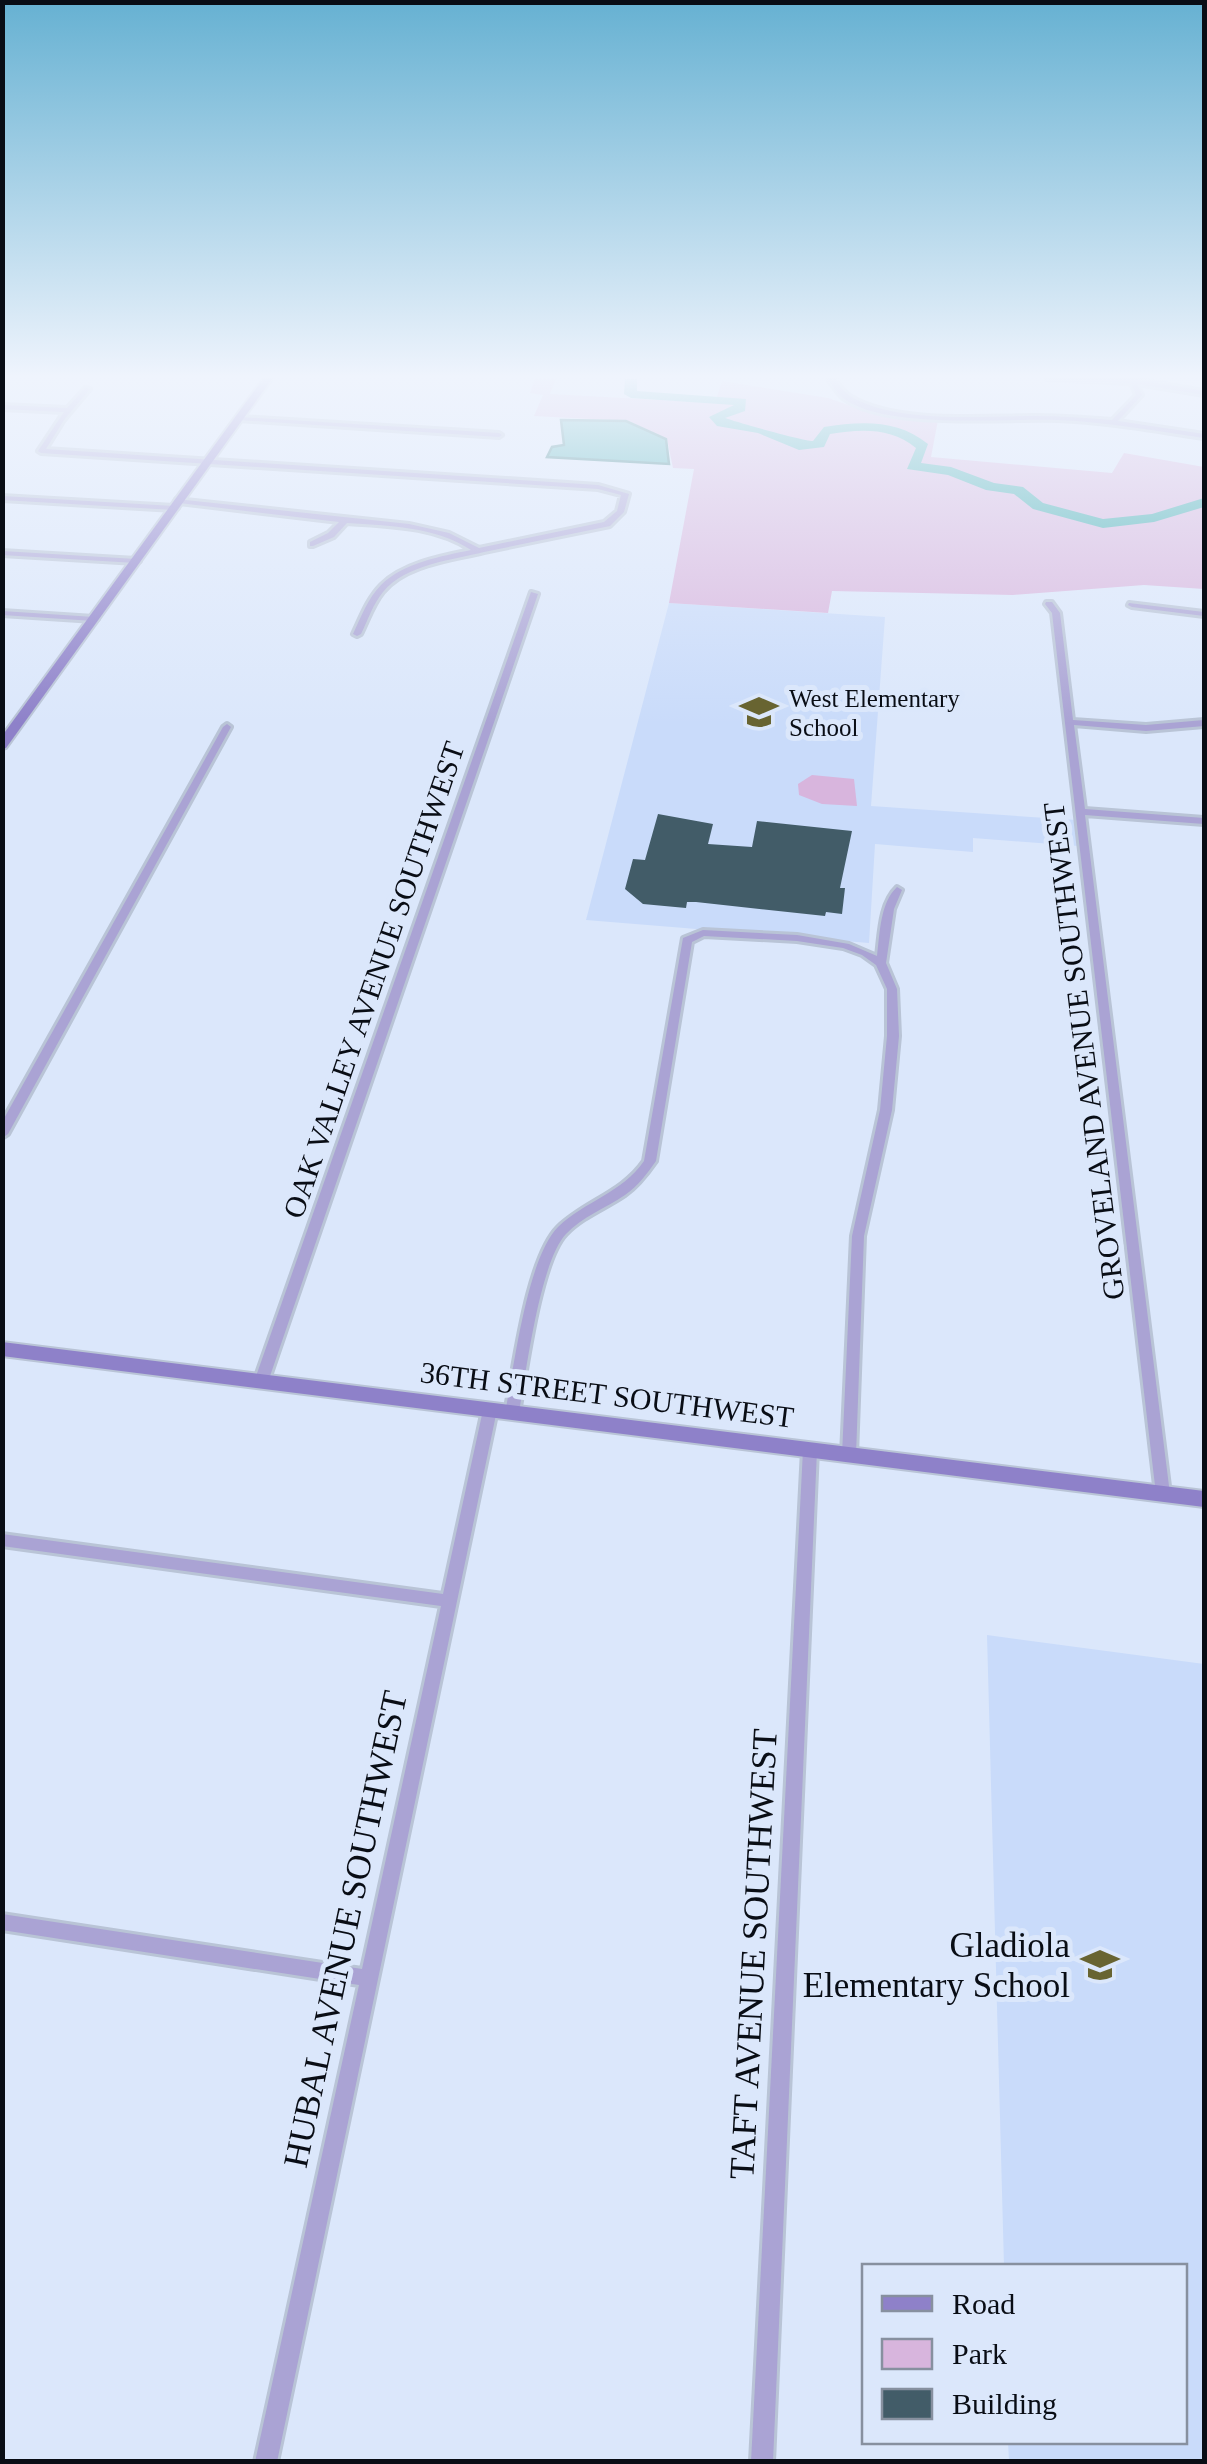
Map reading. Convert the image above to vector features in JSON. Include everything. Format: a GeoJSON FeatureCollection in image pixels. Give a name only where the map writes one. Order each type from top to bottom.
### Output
{"type":"FeatureCollection","features":[{"type":"Feature","properties":{"kind":"street"},"geometry":{"type":"LineString","coordinates":[[2,745],[184,494]]}},
{"type":"Feature","properties":{"kind":"street"},"geometry":{"type":"LineString","coordinates":[[358,634],[378,592],[396,576],[480,552],[607,524],[620,512],[626,494]]}},
{"type":"Feature","properties":{"kind":"street"},"geometry":{"type":"LineString","coordinates":[[2,498],[260,506],[442,532],[480,552]]}},
{"type":"Feature","properties":{"kind":"street"},"geometry":{"type":"LineString","coordinates":[[313,544],[345,520]]}},
{"type":"Feature","properties":{"kind":"street"},"geometry":{"type":"LineString","coordinates":[[2,552],[136,561]]}},
{"type":"Feature","properties":{"kind":"street","name":"OAK VALLEY AVENUE SOUTHWEST"},"geometry":{"type":"LineString","coordinates":[[261,1382],[534,594]]}},
{"type":"Feature","properties":{"kind":"street","name":"GROVELAND AVENUE SOUTHWEST"},"geometry":{"type":"LineString","coordinates":[[1049,604],[1056,613],[1070,722],[1163,1494]]}},
{"type":"Feature","properties":{"kind":"street"},"geometry":{"type":"LineString","coordinates":[[1132,605],[1204,614]]}},
{"type":"Feature","properties":{"kind":"street"},"geometry":{"type":"LineString","coordinates":[[2,613],[94,619]]}},
{"type":"Feature","properties":{"kind":"street"},"geometry":{"type":"LineString","coordinates":[[1070,722],[1146,728],[1204,724]]}},
{"type":"Feature","properties":{"kind":"street"},"geometry":{"type":"LineString","coordinates":[[2,1134],[227,727]]}},
{"type":"Feature","properties":{"kind":"street"},"geometry":{"type":"LineString","coordinates":[[1080,812],[1204,821]]}},
{"type":"Feature","properties":{"kind":"street"},"geometry":{"type":"LineString","coordinates":[[849,1455],[858,1236],[888,1096],[892,989],[882,964],[889,909],[897,890]]}},
{"type":"Feature","properties":{"kind":"street"},"geometry":{"type":"LineString","coordinates":[[512,1413],[542,1271],[556,1236],[639,1181],[650,1161],[685,945],[694,934],[850,946],[882,964]]}},
{"type":"Feature","properties":{"kind":"street","name":"36TH STREET SOUTHWEST"},"geometry":{"type":"LineString","coordinates":[[2,1349],[1204,1500]]}},
{"type":"Feature","properties":{"kind":"street","name":"HUBAL AVENUE SOUTHWEST"},"geometry":{"type":"LineString","coordinates":[[270,2461],[366,1978],[490,1410]]}},
{"type":"Feature","properties":{"kind":"street","name":"TAFT AVENUE SOUTHWEST"},"geometry":{"type":"LineString","coordinates":[[762,2462],[810,1450]]}},
{"type":"Feature","properties":{"kind":"street"},"geometry":{"type":"LineString","coordinates":[[2,1540],[450,1602]]}},
{"type":"Feature","properties":{"kind":"street"},"geometry":{"type":"LineString","coordinates":[[2,1922],[366,1978]]}},
{"type":"Feature","properties":{"kind":"shaded area","name":"West Elementary School"},"geometry":{"type":"Polygon","coordinates":[[[669,603],[885,617],[871,806],[1076,820],[1078,846],[973,838],[973,852],[875,844],[869,943],[586,920],[669,603]]]}},
{"type":"Feature","properties":{"kind":"shaded area","name":"Gladiola Elementary School"},"geometry":{"type":"Polygon","coordinates":[[[987,1635],[1204,1664],[1204,2461],[1009,2461],[1008,2444],[1187,2444],[1187,2264],[1004,2264],[987,1635]]]}},
{"type":"Feature","properties":{"kind":"green space"},"geometry":{"type":"Polygon","coordinates":[[[689,494],[1204,494],[1204,589],[1144,585],[1013,595],[832,591],[828,613],[669,603],[689,494]]]}},
{"type":"Feature","properties":{"kind":"green space"},"geometry":{"type":"Polygon","coordinates":[[[812,775],[854,779],[857,806],[822,804],[799,795],[798,784],[812,775]]]}},
{"type":"Feature","properties":{"kind":"building","name":"West Elementary School"},"geometry":{"type":"Polygon","coordinates":[[[658,814],[713,824],[708,844],[752,847],[757,821],[852,831],[840,888],[845,888],[842,914],[826,912],[825,916],[696,902],[687,902],[686,908],[643,904],[625,889],[633,859],[645,860],[658,814]]]}},
{"type":"Feature","properties":{"kind":"waterway"},"geometry":{"type":"LineString","coordinates":[[1023,494],[1038,506],[1103,524],[1154,518],[1204,502]]}},
{"type":"Feature","properties":{"kind":"place","name":"West Elementary School"},"geometry":{"type":"Point","coordinates":[759,712]}},
{"type":"Feature","properties":{"kind":"place","name":"Gladiola Elementary School"},"geometry":{"type":"Point","coordinates":[1100,1965]}}]}
